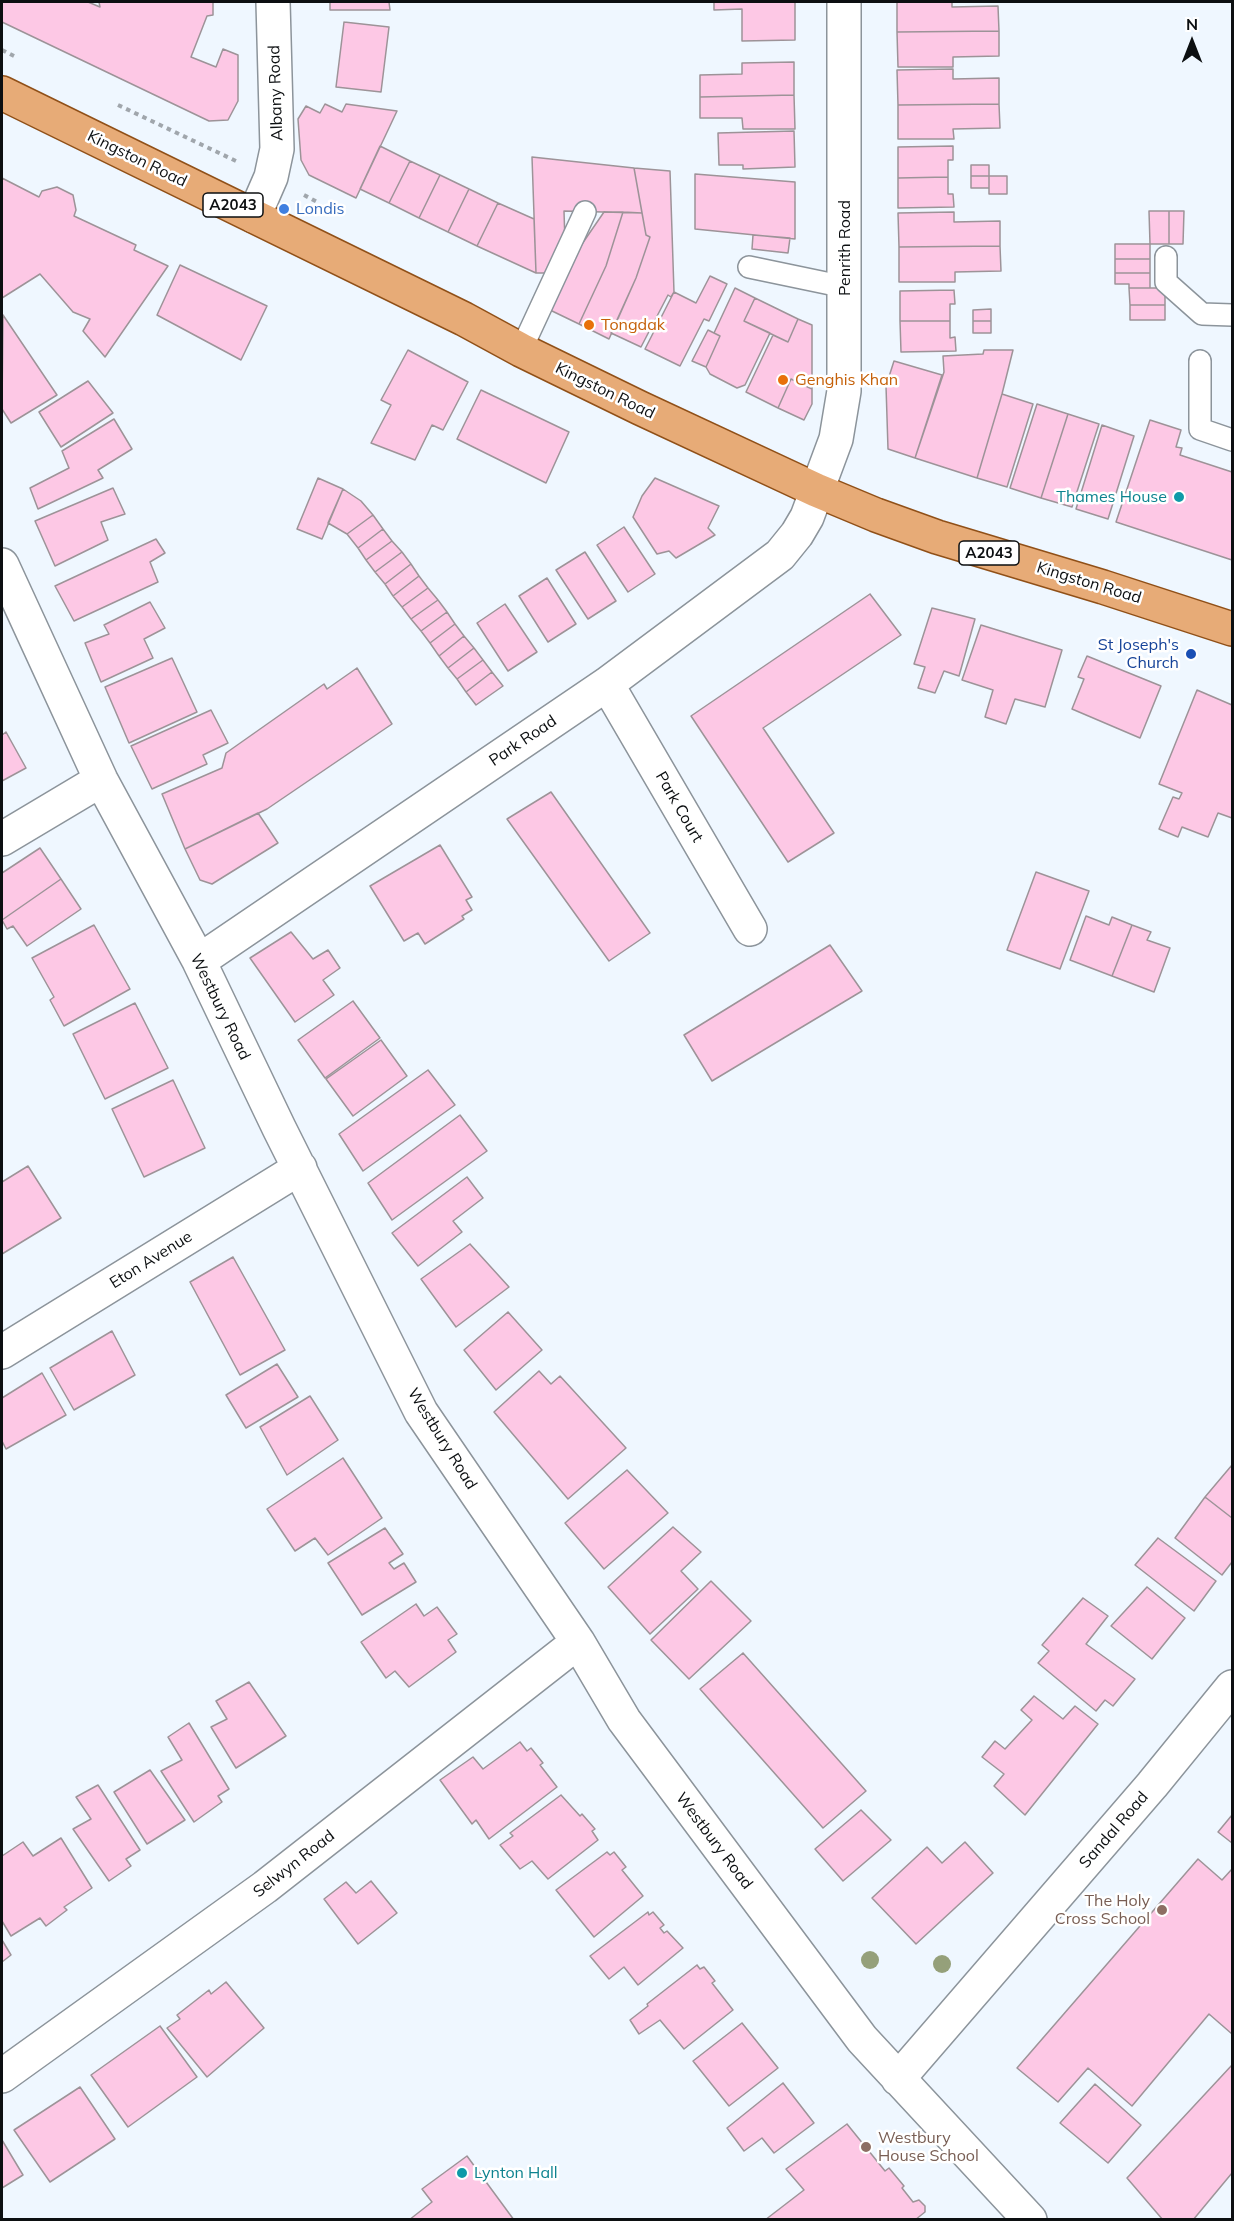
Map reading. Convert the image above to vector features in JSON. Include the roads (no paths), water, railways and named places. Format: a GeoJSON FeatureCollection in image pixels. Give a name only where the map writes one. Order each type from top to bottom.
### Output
{"type":"FeatureCollection","features":[{"type":"Feature","properties":{"kind":"main road","name":"Kingston Road"},"geometry":{"type":"LineString","coordinates":[[2,93],[464,319],[521,350],[816,490],[937,537],[1104,587],[1233,629]]}},
{"type":"Feature","properties":{"kind":"street","name":"Albany Road"},"geometry":{"type":"LineString","coordinates":[[254,216],[271,177],[277,149],[273,2]]}},
{"type":"Feature","properties":{"kind":"street","name":"Penrith Road"},"geometry":{"type":"LineString","coordinates":[[816,490],[836,439],[843,400],[844,2]]}},
{"type":"Feature","properties":{"kind":"street","name":"Park Road"},"geometry":{"type":"LineString","coordinates":[[199,961],[607,684],[780,555],[802,526],[816,490]]}},
{"type":"Feature","properties":{"kind":"street","name":"Westbury Road"},"geometry":{"type":"LineString","coordinates":[[2,565],[101,780],[199,961],[279,1128],[421,1412],[578,1642],[624,1720],[862,2040],[1030,2220]]}},
{"type":"Feature","properties":{"kind":"street","name":"Park Court"},"geometry":{"type":"LineString","coordinates":[[607,684],[750,929]]}},
{"type":"Feature","properties":{"kind":"street"},"geometry":{"type":"LineString","coordinates":[[2,839],[101,780]]}},
{"type":"Feature","properties":{"kind":"street","name":"Eton Avenue"},"geometry":{"type":"LineString","coordinates":[[2,1352],[300,1168]]}},
{"type":"Feature","properties":{"kind":"street","name":"Selwyn Road"},"geometry":{"type":"LineString","coordinates":[[2,2076],[265,1887],[578,1642]]}},
{"type":"Feature","properties":{"kind":"street","name":"Sandal Road"},"geometry":{"type":"LineString","coordinates":[[898,2079],[1152,1785],[1233,1687]]}},
{"type":"Feature","properties":{"kind":"lane"},"geometry":{"type":"LineString","coordinates":[[521,350],[585,212]]}},
{"type":"Feature","properties":{"kind":"lane"},"geometry":{"type":"LineString","coordinates":[[1166,256],[1166,282],[1188,302],[1202,314],[1233,315]]}},
{"type":"Feature","properties":{"kind":"lane"},"geometry":{"type":"LineString","coordinates":[[749,267],[845,287]]}},
{"type":"Feature","properties":{"kind":"lane"},"geometry":{"type":"LineString","coordinates":[[1200,360],[1200,429],[1233,440]]}},
{"type":"Feature","properties":{"kind":"place","name":"Londis"},"geometry":{"type":"Point","coordinates":[284,209]}},
{"type":"Feature","properties":{"kind":"place","name":"Tongdak"},"geometry":{"type":"Point","coordinates":[589,325]}},
{"type":"Feature","properties":{"kind":"place","name":"Genghis Khan"},"geometry":{"type":"Point","coordinates":[783,380]}},
{"type":"Feature","properties":{"kind":"place","name":"Thames House"},"geometry":{"type":"Point","coordinates":[1179,497]}},
{"type":"Feature","properties":{"kind":"place","name":"St Joseph's Church"},"geometry":{"type":"Point","coordinates":[1191,654]}},
{"type":"Feature","properties":{"kind":"place","name":"The Holy Cross School"},"geometry":{"type":"Point","coordinates":[1162,1910]}},
{"type":"Feature","properties":{"kind":"place","name":"Westbury House School"},"geometry":{"type":"Point","coordinates":[866,2147]}},
{"type":"Feature","properties":{"kind":"place","name":"Lynton Hall"},"geometry":{"type":"Point","coordinates":[462,2173]}}]}
